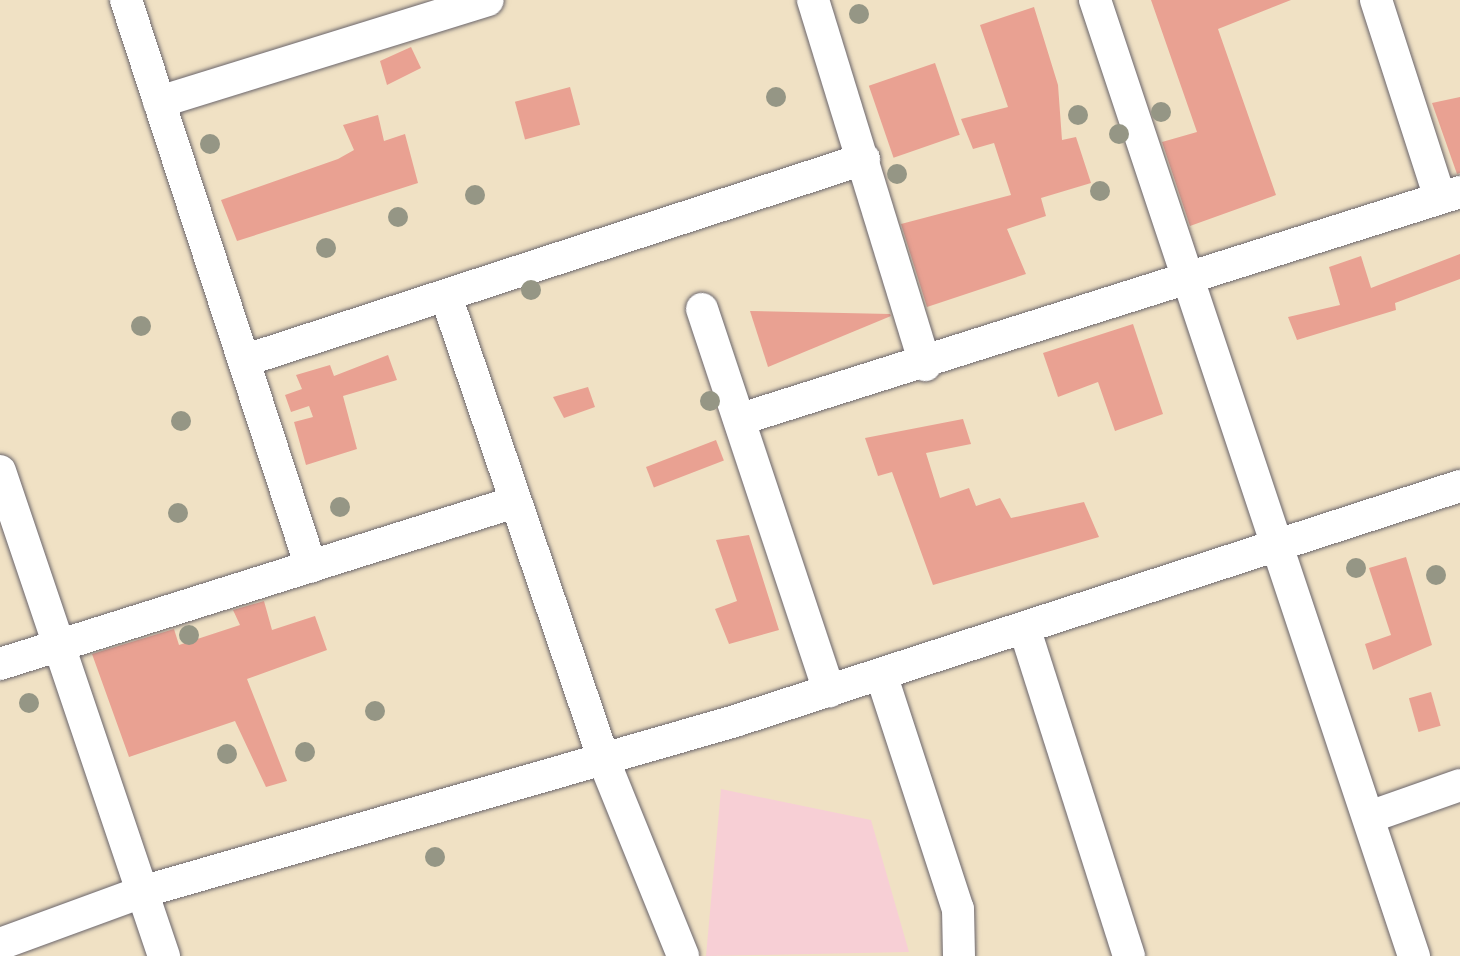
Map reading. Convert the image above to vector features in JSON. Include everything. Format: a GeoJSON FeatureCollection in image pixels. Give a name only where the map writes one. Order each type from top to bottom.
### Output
{"type":"FeatureCollection","features":[{"type":"Feature","properties":{"kind":"street"},"geometry":{"type":"LineString","coordinates":[[126,0],[246,360],[311,567]]}},
{"type":"Feature","properties":{"kind":"street"},"geometry":{"type":"LineString","coordinates":[[159,102],[488,0]]}},
{"type":"Feature","properties":{"kind":"street"},"geometry":{"type":"LineString","coordinates":[[813,0],[864,159],[925,365]]}},
{"type":"Feature","properties":{"kind":"street"},"geometry":{"type":"LineString","coordinates":[[1095,0],[1186,281],[1372,816],[1414,956]]}},
{"type":"Feature","properties":{"kind":"street"},"geometry":{"type":"LineString","coordinates":[[740,419],[925,365],[1450,195],[1376,0]]}},
{"type":"Feature","properties":{"kind":"street"},"geometry":{"type":"LineString","coordinates":[[246,360],[864,159]]}},
{"type":"Feature","properties":{"kind":"street"},"geometry":{"type":"LineString","coordinates":[[446,296],[604,761],[683,956]]}},
{"type":"Feature","properties":{"kind":"street"},"geometry":{"type":"LineString","coordinates":[[702,309],[829,691]]}},
{"type":"Feature","properties":{"kind":"street"},"geometry":{"type":"LineString","coordinates":[[0,471],[145,891],[164,956]]}},
{"type":"Feature","properties":{"kind":"street"},"geometry":{"type":"LineString","coordinates":[[0,944],[145,891],[604,761],[1025,629],[1460,486]]}},
{"type":"Feature","properties":{"kind":"street"},"geometry":{"type":"LineString","coordinates":[[0,664],[515,502]]}},
{"type":"Feature","properties":{"kind":"street"},"geometry":{"type":"LineString","coordinates":[[1025,629],[1129,956]]}},
{"type":"Feature","properties":{"kind":"street"},"geometry":{"type":"LineString","coordinates":[[881,674],[958,909],[959,956]]}},
{"type":"Feature","properties":{"kind":"street"},"geometry":{"type":"LineString","coordinates":[[1372,816],[1460,785]]}},
{"type":"Feature","properties":{"kind":"shaded area"},"geometry":{"type":"Polygon","coordinates":[[[721,789],[871,820],[909,952],[706,956],[721,789]]]}},
{"type":"Feature","properties":{"kind":"building"},"geometry":{"type":"Polygon","coordinates":[[[1151,0],[1291,0],[1218,29],[1276,195],[1190,226],[1162,142],[1197,132],[1151,0]]]}},
{"type":"Feature","properties":{"kind":"building"},"geometry":{"type":"Polygon","coordinates":[[[1034,7],[1058,85],[1062,140],[1076,137],[1091,183],[1041,198],[1046,216],[1007,229],[1026,274],[927,307],[901,224],[1011,195],[994,143],[973,149],[961,119],[1008,107],[980,25],[1034,7]]]}},
{"type":"Feature","properties":{"kind":"building"},"geometry":{"type":"Polygon","coordinates":[[[411,47],[421,68],[387,85],[380,61],[411,47]]]}},
{"type":"Feature","properties":{"kind":"building"},"geometry":{"type":"Polygon","coordinates":[[[935,63],[960,135],[894,158],[869,86],[935,63]]]}},
{"type":"Feature","properties":{"kind":"building"},"geometry":{"type":"Polygon","coordinates":[[[570,87],[580,125],[525,139],[515,102],[570,87]]]}},
{"type":"Feature","properties":{"kind":"building"},"geometry":{"type":"Polygon","coordinates":[[[1460,97],[1460,173],[1457,174],[1432,103],[1460,97]]]}},
{"type":"Feature","properties":{"kind":"building"},"geometry":{"type":"Polygon","coordinates":[[[378,115],[384,141],[405,134],[418,183],[237,241],[221,200],[338,159],[354,150],[343,125],[378,115]]]}},
{"type":"Feature","properties":{"kind":"building"},"geometry":{"type":"Polygon","coordinates":[[[1460,254],[1460,279],[1395,303],[1396,310],[1297,340],[1288,317],[1340,305],[1329,267],[1361,256],[1371,288],[1460,254]]]}},
{"type":"Feature","properties":{"kind":"building"},"geometry":{"type":"Polygon","coordinates":[[[750,311],[890,314],[891,316],[768,367],[750,311]]]}},
{"type":"Feature","properties":{"kind":"building"},"geometry":{"type":"Polygon","coordinates":[[[1133,324],[1163,414],[1115,431],[1098,382],[1058,397],[1043,353],[1133,324]]]}},
{"type":"Feature","properties":{"kind":"building"},"geometry":{"type":"Polygon","coordinates":[[[388,355],[397,380],[343,396],[357,449],[306,465],[294,422],[313,417],[309,406],[291,412],[285,395],[302,389],[296,375],[330,365],[334,376],[388,355]]]}},
{"type":"Feature","properties":{"kind":"building"},"geometry":{"type":"Polygon","coordinates":[[[588,387],[595,407],[564,418],[553,397],[588,387]]]}},
{"type":"Feature","properties":{"kind":"building"},"geometry":{"type":"Polygon","coordinates":[[[963,419],[971,444],[926,453],[940,498],[969,488],[976,506],[1000,498],[1011,518],[1084,502],[1099,537],[933,585],[892,472],[878,476],[865,438],[963,419]]]}},
{"type":"Feature","properties":{"kind":"building"},"geometry":{"type":"Polygon","coordinates":[[[716,440],[724,461],[654,487],[646,467],[716,440]]]}},
{"type":"Feature","properties":{"kind":"building"},"geometry":{"type":"Polygon","coordinates":[[[749,535],[779,630],[729,644],[715,609],[737,601],[716,540],[749,535]]]}},
{"type":"Feature","properties":{"kind":"building"},"geometry":{"type":"Polygon","coordinates":[[[1406,557],[1432,645],[1373,670],[1365,644],[1391,635],[1369,568],[1406,557]]]}},
{"type":"Feature","properties":{"kind":"building"},"geometry":{"type":"Polygon","coordinates":[[[264,601],[272,630],[315,616],[327,650],[247,679],[287,781],[266,787],[235,721],[129,757],[92,654],[174,629],[179,645],[240,625],[233,610],[264,601]]]}},
{"type":"Feature","properties":{"kind":"building"},"geometry":{"type":"Polygon","coordinates":[[[1431,692],[1441,726],[1419,732],[1409,698],[1431,692]]]}}]}
